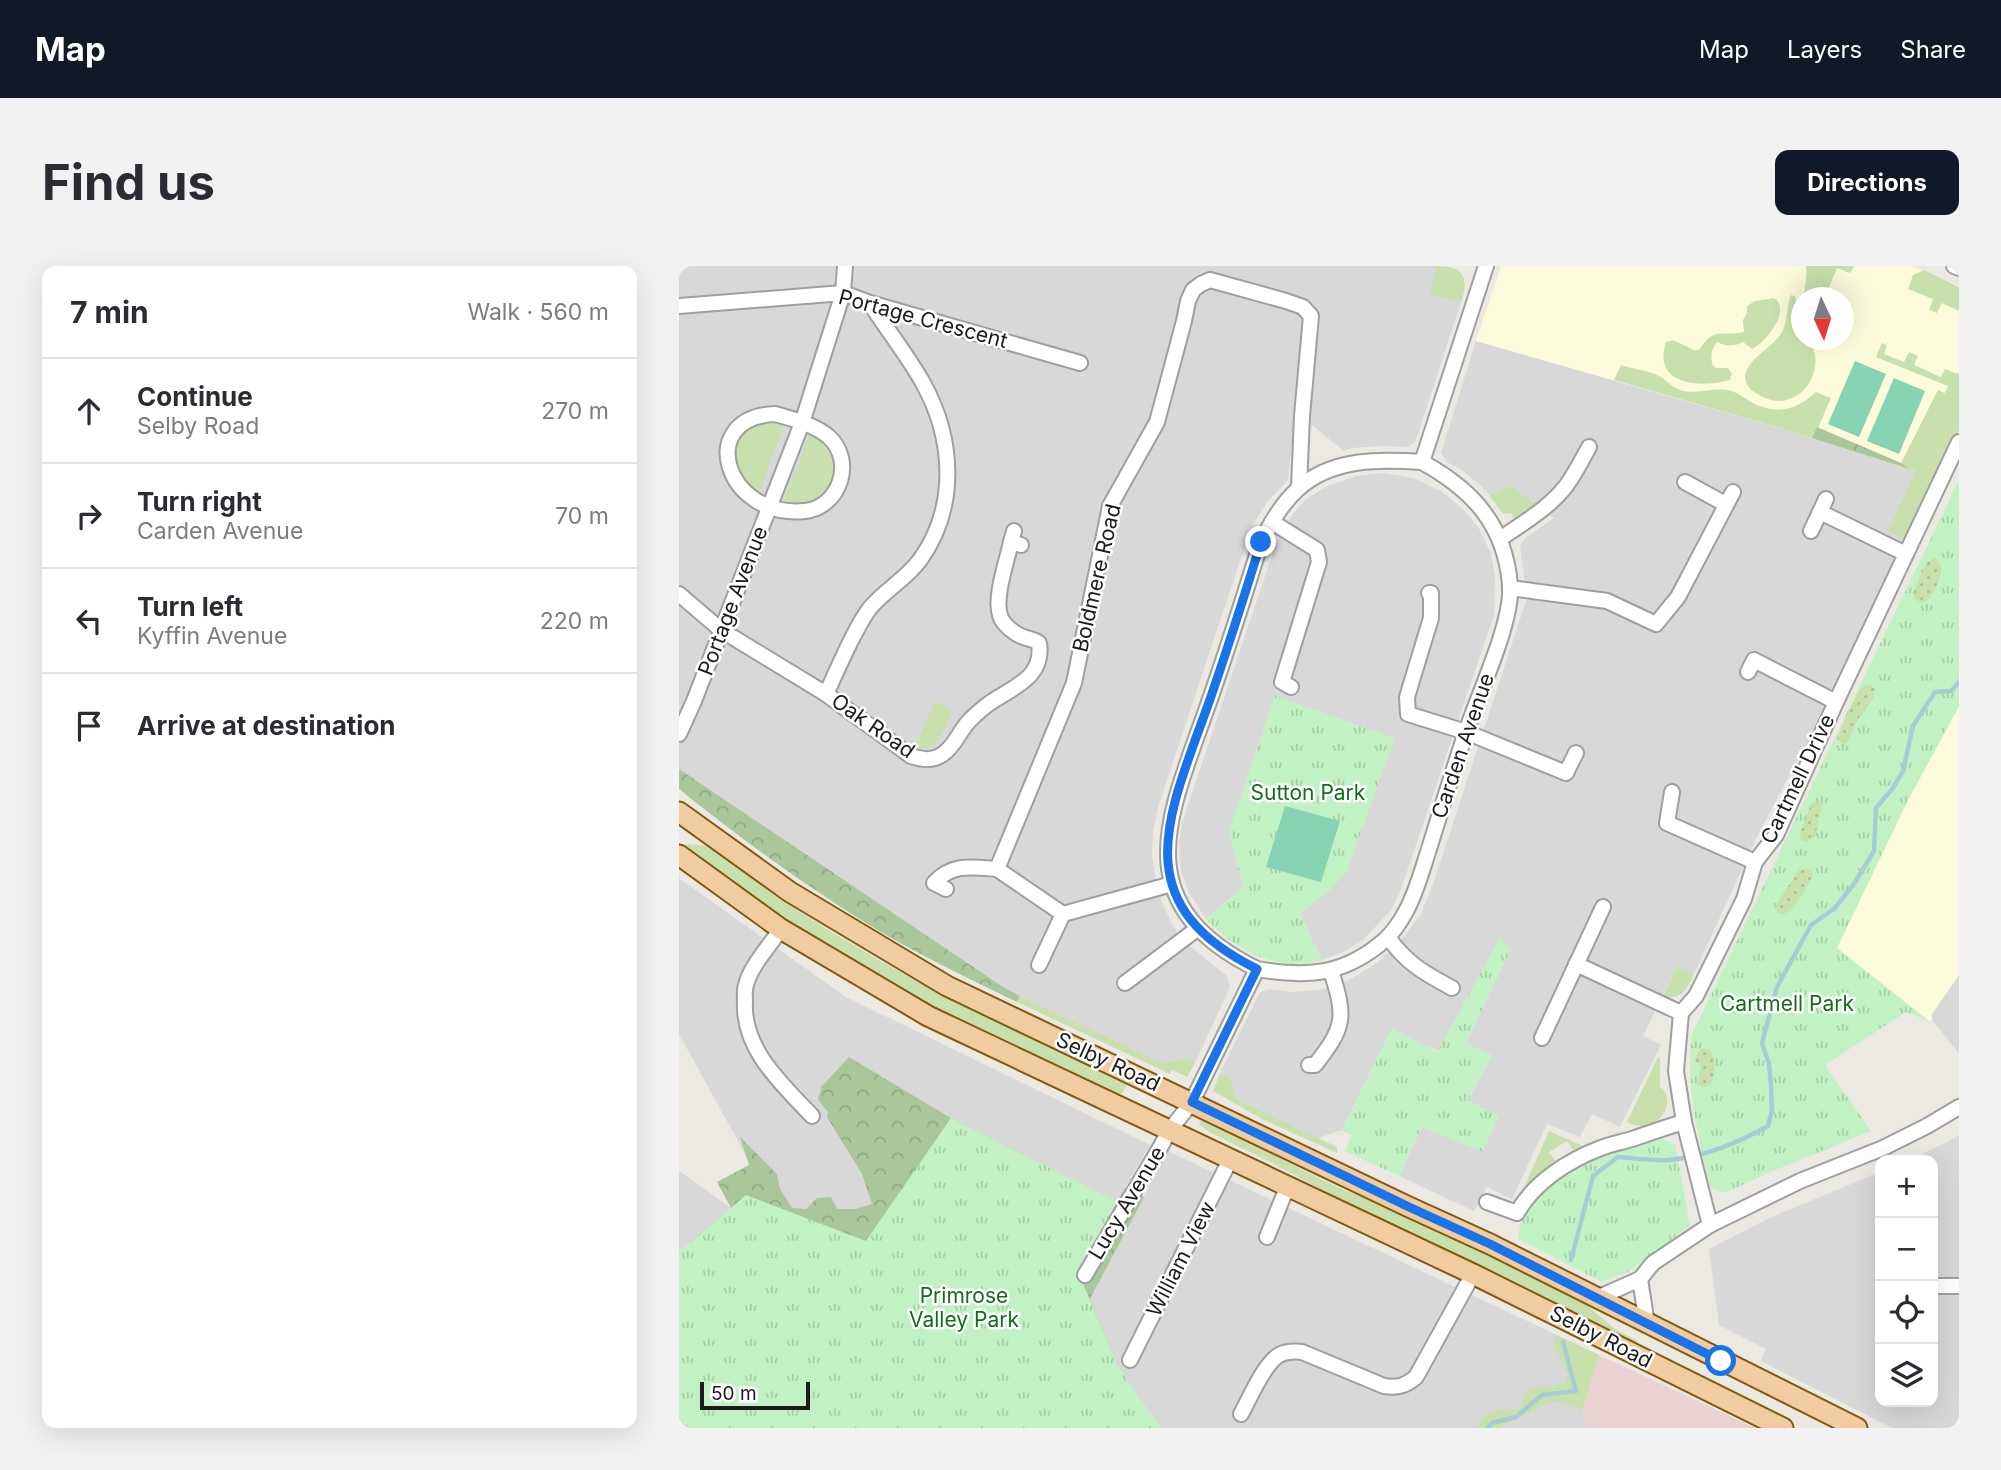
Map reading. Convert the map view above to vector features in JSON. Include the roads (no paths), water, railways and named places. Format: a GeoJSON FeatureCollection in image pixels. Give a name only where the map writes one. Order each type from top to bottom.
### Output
{"type":"FeatureCollection","features":[{"type":"Feature","properties":{"kind":"main road","name":"Selby Road"},"geometry":{"type":"LineString","coordinates":[[679,813],[790,892],[947,986],[1490,1244],[1857,1428]]}},
{"type":"Feature","properties":{"kind":"main road","name":"Selby Road"},"geometry":{"type":"LineString","coordinates":[[679,855],[781,929],[928,1016],[1473,1274],[1783,1428]]}},
{"type":"Feature","properties":{"kind":"street","name":"Portage Avenue"},"geometry":{"type":"LineString","coordinates":[[679,734],[802,423],[843,293],[845,266]]}},
{"type":"Feature","properties":{"kind":"street"},"geometry":{"type":"LineString","coordinates":[[1169,1131],[1192,1102],[1257,969],[1234,958],[1197,929],[1182,908],[1167,863],[1167,840],[1171,812],[1261,542],[1272,522],[1299,487],[1319,475],[1340,466],[1368,461],[1422,462],[1484,266]]}},
{"type":"Feature","properties":{"kind":"street"},"geometry":{"type":"LineString","coordinates":[[1954,266],[1959,268]]}},
{"type":"Feature","properties":{"kind":"street","name":"Boldmere Road"},"geometry":{"type":"LineString","coordinates":[[997,869],[1074,683],[1110,506],[1157,422],[1188,301],[1193,290],[1201,284],[1210,280],[1286,301],[1303,307],[1311,316],[1299,487]]}},
{"type":"Feature","properties":{"kind":"street","name":"Portage Crescent"},"geometry":{"type":"LineString","coordinates":[[679,306],[843,293],[1080,363]]}},
{"type":"Feature","properties":{"kind":"street"},"geometry":{"type":"LineString","coordinates":[[826,694],[869,610],[904,578],[930,545],[942,516],[948,486],[946,444],[931,400],[918,374],[870,303]]}},
{"type":"Feature","properties":{"kind":"street","name":"Portage Avenue"},"geometry":{"type":"LineString","coordinates":[[775,414],[802,423],[829,438],[837,447],[843,469],[837,491],[820,506],[791,512],[769,507],[742,489],[734,480],[727,457],[734,434],[742,425],[752,418],[775,414]]}},
{"type":"Feature","properties":{"kind":"street","name":"Cartmell Drive"},"geometry":{"type":"LineString","coordinates":[[1681,1013],[1696,996],[1744,899],[1755,862],[1776,835],[1959,442]]}},
{"type":"Feature","properties":{"kind":"street"},"geometry":{"type":"LineString","coordinates":[[1500,539],[1542,510],[1558,495],[1571,479],[1589,447]]}},
{"type":"Feature","properties":{"kind":"street","name":"Carden Avenue"},"geometry":{"type":"LineString","coordinates":[[1257,969],[1284,974],[1331,971],[1363,956],[1388,937],[1405,913],[1418,881],[1501,634],[1510,588],[1500,539],[1487,514],[1469,495],[1447,475],[1422,462]]}},
{"type":"Feature","properties":{"kind":"street"},"geometry":{"type":"LineString","coordinates":[[1510,588],[1607,601],[1658,630],[1729,498],[1685,482]]}},
{"type":"Feature","properties":{"kind":"street"},"geometry":{"type":"LineString","coordinates":[[1811,531],[1823,505],[1906,554]]}},
{"type":"Feature","properties":{"kind":"street"},"geometry":{"type":"LineString","coordinates":[[1272,522],[1317,550],[1319,562],[1283,682],[1290,687]]}},
{"type":"Feature","properties":{"kind":"street","name":"Oak Road"},"geometry":{"type":"LineString","coordinates":[[679,594],[721,630],[826,694],[911,756],[932,759],[950,749],[964,726],[980,710],[1019,687],[1038,663],[1039,643],[1034,639],[1024,639],[1011,630],[1000,616],[999,596],[1015,539]]}},
{"type":"Feature","properties":{"kind":"street"},"geometry":{"type":"LineString","coordinates":[[1429,593],[1431,618],[1407,697],[1408,714],[1466,732],[1566,773],[1576,752]]}},
{"type":"Feature","properties":{"kind":"street"},"geometry":{"type":"LineString","coordinates":[[1753,661],[1836,702]]}},
{"type":"Feature","properties":{"kind":"street"},"geometry":{"type":"LineString","coordinates":[[1672,792],[1664,822],[1755,862]]}},
{"type":"Feature","properties":{"kind":"street"},"geometry":{"type":"LineString","coordinates":[[946,889],[934,883],[944,872],[968,867],[997,869],[1063,914]]}},
{"type":"Feature","properties":{"kind":"street"},"geometry":{"type":"LineString","coordinates":[[1039,965],[1063,914],[1172,884]]}},
{"type":"Feature","properties":{"kind":"street"},"geometry":{"type":"LineString","coordinates":[[1542,1038],[1603,907]]}},
{"type":"Feature","properties":{"kind":"street"},"geometry":{"type":"LineString","coordinates":[[781,929],[745,985],[744,1012],[752,1042],[772,1073],[812,1116]]}},
{"type":"Feature","properties":{"kind":"street"},"geometry":{"type":"LineString","coordinates":[[1125,983],[1197,929]]}},
{"type":"Feature","properties":{"kind":"street"},"geometry":{"type":"LineString","coordinates":[[1388,937],[1422,980],[1452,988]]}},
{"type":"Feature","properties":{"kind":"street"},"geometry":{"type":"LineString","coordinates":[[1576,964],[1681,1013],[1676,1071],[1684,1122],[1710,1225]]}},
{"type":"Feature","properties":{"kind":"street"},"geometry":{"type":"LineString","coordinates":[[1310,1065],[1315,1065],[1333,1042],[1341,1019],[1341,1001],[1331,971]]}},
{"type":"Feature","properties":{"kind":"street"},"geometry":{"type":"LineString","coordinates":[[1597,1298],[1640,1279],[1653,1263],[1710,1225],[1800,1181],[1883,1148],[1959,1107]]}},
{"type":"Feature","properties":{"kind":"street"},"geometry":{"type":"LineString","coordinates":[[1487,1202],[1517,1213],[1523,1202],[1546,1178],[1571,1163],[1602,1147],[1684,1122]]}},
{"type":"Feature","properties":{"kind":"street","name":"Lucy Avenue"},"geometry":{"type":"LineString","coordinates":[[1084,1275],[1169,1131]]}},
{"type":"Feature","properties":{"kind":"street","name":"William View"},"geometry":{"type":"LineString","coordinates":[[1130,1360],[1231,1158]]}},
{"type":"Feature","properties":{"kind":"street"},"geometry":{"type":"LineString","coordinates":[[1267,1237],[1288,1185]]}},
{"type":"Feature","properties":{"kind":"street"},"geometry":{"type":"LineString","coordinates":[[1241,1414],[1271,1362],[1291,1351],[1302,1352],[1384,1386],[1395,1388],[1407,1384],[1416,1377],[1473,1274]]}},
{"type":"Feature","properties":{"kind":"street"},"geometry":{"type":"LineString","coordinates":[[1640,1279],[1647,1324]]}},
{"type":"Feature","properties":{"kind":"street"},"geometry":{"type":"LineString","coordinates":[[1938,1286],[1959,1286]]}},
{"type":"Feature","properties":{"kind":"waterway"},"geometry":{"type":"LineString","coordinates":[[1571,1260],[1593,1176],[1618,1157],[1662,1160],[1694,1156],[1745,1138],[1768,1126],[1772,1110],[1771,1085],[1769,1064],[1762,1043],[1777,987],[1811,925],[1834,909],[1854,884],[1874,851],[1876,808],[1903,771],[1913,726],[1935,692],[1951,691],[1959,682]]}},
{"type":"Feature","properties":{"kind":"waterway"},"geometry":{"type":"LineString","coordinates":[[1488,1428],[1492,1423],[1516,1417],[1542,1395],[1576,1391],[1563,1342]]}},
{"type":"Feature","properties":{"kind":"park label","name":"Sutton Park"},"geometry":{"type":"Point","coordinates":[1308,793]}},
{"type":"Feature","properties":{"kind":"park label","name":"Cartmell Park"},"geometry":{"type":"Point","coordinates":[1787,1004]}},
{"type":"Feature","properties":{"kind":"park label","name":"Primrose Valley Park"},"geometry":{"type":"Point","coordinates":[964,1308]}}]}
